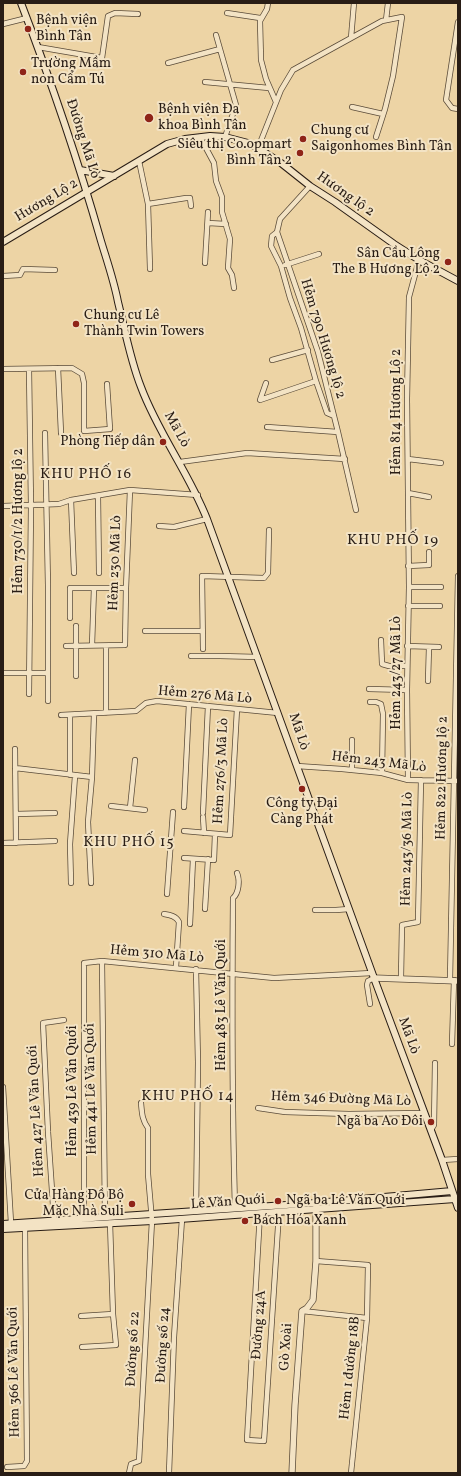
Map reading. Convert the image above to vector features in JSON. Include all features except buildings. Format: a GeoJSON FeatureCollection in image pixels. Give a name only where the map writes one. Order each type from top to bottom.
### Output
{"type":"FeatureCollection","features":[{"type":"Feature","properties":{"kind":"main road","name":"Đường Mã Lò"},"geometry":{"type":"LineString","coordinates":[[21,3],[38,47],[87,191],[114,285]]}},
{"type":"Feature","properties":{"kind":"main road","name":"Hương Lộ 2"},"geometry":{"type":"LineString","coordinates":[[3,242],[167,144],[180,140],[200,137],[225,137],[238,139],[258,148]]}},
{"type":"Feature","properties":{"kind":"main road","name":"Hương lộ 2"},"geometry":{"type":"LineString","coordinates":[[258,148],[310,186],[419,260]]}},
{"type":"Feature","properties":{"kind":"main road"},"geometry":{"type":"LineString","coordinates":[[80,170],[114,176]]}},
{"type":"Feature","properties":{"kind":"main road"},"geometry":{"type":"LineString","coordinates":[[419,260],[458,281]]}},
{"type":"Feature","properties":{"kind":"main road","name":"Mã Lò"},"geometry":{"type":"LineString","coordinates":[[114,285],[140,386],[153,416],[198,495],[207,518],[373,975],[442,1160],[452,1191]]}},
{"type":"Feature","properties":{"kind":"main road"},"geometry":{"type":"LineString","coordinates":[[452,1191],[458,1208]]}},
{"type":"Feature","properties":{"kind":"main road","name":"Lê Văn Quới"},"geometry":{"type":"LineString","coordinates":[[3,1224],[54,1220],[68,1222],[110,1223],[279,1212],[316,1206],[452,1191]]}},
{"type":"Feature","properties":{"kind":"main road","name":"Lê Văn Quới"},"geometry":{"type":"LineString","coordinates":[[3,1230],[68,1222],[84,1218],[235,1208],[316,1206],[455,1199]]}},
{"type":"Feature","properties":{"kind":"street"},"geometry":{"type":"LineString","coordinates":[[268,3],[267,9],[260,18],[261,60],[269,88],[276,102]]}},
{"type":"Feature","properties":{"kind":"street"},"geometry":{"type":"LineString","coordinates":[[351,38],[354,3]]}},
{"type":"Feature","properties":{"kind":"street"},"geometry":{"type":"LineString","coordinates":[[386,20],[388,3]]}},
{"type":"Feature","properties":{"kind":"street"},"geometry":{"type":"LineString","coordinates":[[227,13],[260,18]]}},
{"type":"Feature","properties":{"kind":"street"},"geometry":{"type":"LineString","coordinates":[[38,47],[102,58],[107,18],[115,14],[138,14]]}},
{"type":"Feature","properties":{"kind":"street"},"geometry":{"type":"LineString","coordinates":[[258,148],[281,90],[293,70],[386,20],[402,17],[393,76],[384,114],[376,137]]}},
{"type":"Feature","properties":{"kind":"street"},"geometry":{"type":"LineString","coordinates":[[3,24],[27,18]]}},
{"type":"Feature","properties":{"kind":"street"},"geometry":{"type":"LineString","coordinates":[[458,22],[446,100],[452,108],[458,109]]}},
{"type":"Feature","properties":{"kind":"street"},"geometry":{"type":"LineString","coordinates":[[216,35],[236,105],[225,137]]}},
{"type":"Feature","properties":{"kind":"street"},"geometry":{"type":"LineString","coordinates":[[168,63],[220,49]]}},
{"type":"Feature","properties":{"kind":"street"},"geometry":{"type":"LineString","coordinates":[[205,82],[269,88]]}},
{"type":"Feature","properties":{"kind":"street"},"geometry":{"type":"LineString","coordinates":[[352,107],[384,114]]}},
{"type":"Feature","properties":{"kind":"street"},"geometry":{"type":"LineString","coordinates":[[200,137],[214,163],[216,181],[222,197],[222,212],[230,239],[228,268],[232,275],[234,288]]}},
{"type":"Feature","properties":{"kind":"street"},"geometry":{"type":"LineString","coordinates":[[139,161],[148,204],[150,269]]}},
{"type":"Feature","properties":{"kind":"street"},"geometry":{"type":"LineString","coordinates":[[310,186],[280,218],[277,232],[272,236],[271,246],[282,266],[290,298],[308,350],[316,381],[327,413],[334,416]]}},
{"type":"Feature","properties":{"kind":"street"},"geometry":{"type":"LineString","coordinates":[[148,204],[190,198],[191,206]]}},
{"type":"Feature","properties":{"kind":"street"},"geometry":{"type":"LineString","coordinates":[[205,264],[208,212]]}},
{"type":"Feature","properties":{"kind":"street"},"geometry":{"type":"LineString","coordinates":[[208,223],[226,224]]}},
{"type":"Feature","properties":{"kind":"street","name":"Hẻm 790 Hương lộ 2"},"geometry":{"type":"LineString","coordinates":[[277,232],[318,352],[345,459],[356,510]]}},
{"type":"Feature","properties":{"kind":"street"},"geometry":{"type":"LineString","coordinates":[[282,266],[319,254]]}},
{"type":"Feature","properties":{"kind":"street","name":"Hẻm 814 Hương Lộ 2"},"geometry":{"type":"LineString","coordinates":[[408,566],[409,297],[419,260]]}},
{"type":"Feature","properties":{"kind":"street"},"geometry":{"type":"LineString","coordinates":[[3,276],[20,275],[23,269],[54,270]]}},
{"type":"Feature","properties":{"kind":"street"},"geometry":{"type":"LineString","coordinates":[[272,360],[308,350]]}},
{"type":"Feature","properties":{"kind":"street"},"geometry":{"type":"LineString","coordinates":[[58,368],[61,433]]}},
{"type":"Feature","properties":{"kind":"street"},"geometry":{"type":"LineString","coordinates":[[3,369],[72,368],[82,374],[84,383],[84,431],[110,429],[107,384]]}},
{"type":"Feature","properties":{"kind":"street","name":"Hẻm 730/1/2 Hương lộ 2"},"geometry":{"type":"LineString","coordinates":[[28,369],[31,506],[29,694]]}},
{"type":"Feature","properties":{"kind":"street"},"geometry":{"type":"LineString","coordinates":[[266,383],[260,400],[316,381]]}},
{"type":"Feature","properties":{"kind":"street"},"geometry":{"type":"LineString","coordinates":[[267,427],[338,432]]}},
{"type":"Feature","properties":{"kind":"street"},"geometry":{"type":"LineString","coordinates":[[45,433],[48,586],[48,701]]}},
{"type":"Feature","properties":{"kind":"street"},"geometry":{"type":"LineString","coordinates":[[180,462],[247,452],[345,459]]}},
{"type":"Feature","properties":{"kind":"street"},"geometry":{"type":"LineString","coordinates":[[408,458],[441,463]]}},
{"type":"Feature","properties":{"kind":"street"},"geometry":{"type":"LineString","coordinates":[[3,506],[59,504],[71,500],[130,490],[198,495]]}},
{"type":"Feature","properties":{"kind":"street","name":"Hẻm 230 Mã Lò"},"geometry":{"type":"LineString","coordinates":[[66,646],[125,645],[130,490]]}},
{"type":"Feature","properties":{"kind":"street"},"geometry":{"type":"LineString","coordinates":[[408,493],[430,497]]}},
{"type":"Feature","properties":{"kind":"street"},"geometry":{"type":"LineString","coordinates":[[98,496],[99,572]]}},
{"type":"Feature","properties":{"kind":"street"},"geometry":{"type":"LineString","coordinates":[[71,500],[74,573]]}},
{"type":"Feature","properties":{"kind":"street"},"geometry":{"type":"LineString","coordinates":[[159,526],[174,527],[207,518]]}},
{"type":"Feature","properties":{"kind":"street"},"geometry":{"type":"LineString","coordinates":[[202,648],[202,576],[264,578],[268,573],[268,530]]}},
{"type":"Feature","properties":{"kind":"street"},"geometry":{"type":"LineString","coordinates":[[408,566],[429,564],[429,552]]}},
{"type":"Feature","properties":{"kind":"street","name":"Hẻm 243/27 Mã Lò"},"geometry":{"type":"LineString","coordinates":[[408,566],[408,780]]}},
{"type":"Feature","properties":{"kind":"street","name":"Hẻm 822 Hương lộ 2"},"geometry":{"type":"LineString","coordinates":[[452,1044],[458,576]]}},
{"type":"Feature","properties":{"kind":"street"},"geometry":{"type":"LineString","coordinates":[[409,587],[441,587]]}},
{"type":"Feature","properties":{"kind":"street"},"geometry":{"type":"LineString","coordinates":[[70,618],[70,588],[126,588]]}},
{"type":"Feature","properties":{"kind":"street"},"geometry":{"type":"LineString","coordinates":[[92,645],[94,588]]}},
{"type":"Feature","properties":{"kind":"street"},"geometry":{"type":"LineString","coordinates":[[408,606],[440,606]]}},
{"type":"Feature","properties":{"kind":"street"},"geometry":{"type":"LineString","coordinates":[[76,626],[76,676]]}},
{"type":"Feature","properties":{"kind":"street"},"geometry":{"type":"LineString","coordinates":[[145,631],[202,631]]}},
{"type":"Feature","properties":{"kind":"street"},"geometry":{"type":"LineString","coordinates":[[382,640],[382,664],[389,666],[407,666]]}},
{"type":"Feature","properties":{"kind":"street"},"geometry":{"type":"LineString","coordinates":[[106,646],[106,713]]}},
{"type":"Feature","properties":{"kind":"street"},"geometry":{"type":"LineString","coordinates":[[408,646],[439,647]]}},
{"type":"Feature","properties":{"kind":"street"},"geometry":{"type":"LineString","coordinates":[[428,681],[429,647]]}},
{"type":"Feature","properties":{"kind":"street"},"geometry":{"type":"LineString","coordinates":[[191,656],[258,657]]}},
{"type":"Feature","properties":{"kind":"street"},"geometry":{"type":"LineString","coordinates":[[3,673],[48,672]]}},
{"type":"Feature","properties":{"kind":"street"},"geometry":{"type":"LineString","coordinates":[[369,689],[407,690]]}},
{"type":"Feature","properties":{"kind":"street","name":"Hẻm 276 Mã Lò"},"geometry":{"type":"LineString","coordinates":[[61,715],[70,716],[136,711],[146,703],[157,701],[278,713]]}},
{"type":"Feature","properties":{"kind":"street"},"geometry":{"type":"LineString","coordinates":[[370,702],[382,704],[382,773]]}},
{"type":"Feature","properties":{"kind":"street"},"geometry":{"type":"LineString","coordinates":[[184,807],[189,704]]}},
{"type":"Feature","properties":{"kind":"street"},"geometry":{"type":"LineString","coordinates":[[204,833],[203,815],[208,706]]}},
{"type":"Feature","properties":{"kind":"street","name":"Hẻm 276/3 Mã Lò"},"geometry":{"type":"LineString","coordinates":[[184,832],[230,835],[237,709]]}},
{"type":"Feature","properties":{"kind":"street"},"geometry":{"type":"LineString","coordinates":[[91,883],[88,822],[92,777],[94,714]]}},
{"type":"Feature","properties":{"kind":"street"},"geometry":{"type":"LineString","coordinates":[[70,716],[70,775]]}},
{"type":"Feature","properties":{"kind":"street"},"geometry":{"type":"LineString","coordinates":[[352,740],[352,770]]}},
{"type":"Feature","properties":{"kind":"street"},"geometry":{"type":"LineString","coordinates":[[15,749],[16,843]]}},
{"type":"Feature","properties":{"kind":"street"},"geometry":{"type":"LineString","coordinates":[[130,808],[135,760]]}},
{"type":"Feature","properties":{"kind":"street","name":"Hẻm 243 Mã Lò"},"geometry":{"type":"LineString","coordinates":[[297,766],[382,773],[408,780],[456,781]]}},
{"type":"Feature","properties":{"kind":"street"},"geometry":{"type":"LineString","coordinates":[[15,768],[92,777]]}},
{"type":"Feature","properties":{"kind":"street"},"geometry":{"type":"LineString","coordinates":[[71,883],[70,844],[75,776]]}},
{"type":"Feature","properties":{"kind":"street","name":"Hẻm 243/36 Mã Lò"},"geometry":{"type":"LineString","coordinates":[[401,978],[402,925],[418,922],[421,780]]}},
{"type":"Feature","properties":{"kind":"street"},"geometry":{"type":"LineString","coordinates":[[112,806],[144,810]]}},
{"type":"Feature","properties":{"kind":"street"},"geometry":{"type":"LineString","coordinates":[[167,894],[173,812]]}},
{"type":"Feature","properties":{"kind":"street"},"geometry":{"type":"LineString","coordinates":[[16,814],[55,813]]}},
{"type":"Feature","properties":{"kind":"street"},"geometry":{"type":"LineString","coordinates":[[184,858],[214,860],[215,834]]}},
{"type":"Feature","properties":{"kind":"street"},"geometry":{"type":"LineString","coordinates":[[3,843],[55,841]]}},
{"type":"Feature","properties":{"kind":"street"},"geometry":{"type":"LineString","coordinates":[[190,924],[193,859]]}},
{"type":"Feature","properties":{"kind":"street"},"geometry":{"type":"LineString","coordinates":[[205,909],[208,859]]}},
{"type":"Feature","properties":{"kind":"street","name":"Hẻm 483 Lê Văn Quới"},"geometry":{"type":"LineString","coordinates":[[235,1208],[232,974],[234,898],[237,895],[239,881],[237,872]]}},
{"type":"Feature","properties":{"kind":"street"},"geometry":{"type":"LineString","coordinates":[[315,910],[349,909]]}},
{"type":"Feature","properties":{"kind":"street"},"geometry":{"type":"LineString","coordinates":[[164,914],[177,918],[179,922],[176,967]]}},
{"type":"Feature","properties":{"kind":"street","name":"Hẻm 310 Mã Lò"},"geometry":{"type":"LineString","coordinates":[[84,963],[102,961],[176,967],[274,978],[373,975]]}},
{"type":"Feature","properties":{"kind":"street","name":"Hẻm 441 Lê Văn Quới"},"geometry":{"type":"LineString","coordinates":[[102,961],[105,1217]]}},
{"type":"Feature","properties":{"kind":"street","name":"Hẻm 439 Lê Văn Quới"},"geometry":{"type":"LineString","coordinates":[[84,963],[84,1218]]}},
{"type":"Feature","properties":{"kind":"street"},"geometry":{"type":"LineString","coordinates":[[196,969],[198,1063],[196,1211]]}},
{"type":"Feature","properties":{"kind":"street"},"geometry":{"type":"LineString","coordinates":[[370,1004],[367,985],[368,981],[373,975],[401,978],[454,980]]}},
{"type":"Feature","properties":{"kind":"street","name":"Hẻm 427 Lê Văn Quới"},"geometry":{"type":"LineString","coordinates":[[54,1220],[43,1023],[64,1020]]}},
{"type":"Feature","properties":{"kind":"street"},"geometry":{"type":"LineString","coordinates":[[431,1130],[434,1126],[436,1063]]}},
{"type":"Feature","properties":{"kind":"street"},"geometry":{"type":"LineString","coordinates":[[3,1088],[11,1223]]}},
{"type":"Feature","properties":{"kind":"street"},"geometry":{"type":"LineString","coordinates":[[141,1103],[142,1116],[148,1128],[148,1174],[152,1221]]}},
{"type":"Feature","properties":{"kind":"street","name":"Hẻm 346 Đường Mã Lò"},"geometry":{"type":"LineString","coordinates":[[258,1108],[292,1112],[349,1114],[424,1113]]}},
{"type":"Feature","properties":{"kind":"street"},"geometry":{"type":"LineString","coordinates":[[442,1160],[458,1160]]}},
{"type":"Feature","properties":{"kind":"street","name":"Gò Xoài"},"geometry":{"type":"LineString","coordinates":[[292,1473],[302,1311],[307,1308],[313,1300],[316,1261],[316,1206]]}},
{"type":"Feature","properties":{"kind":"street","name":"Đường 24A"},"geometry":{"type":"LineString","coordinates":[[260,1213],[247,1440],[264,1441],[279,1212]]}},
{"type":"Feature","properties":{"kind":"street","name":"Đường số 24"},"geometry":{"type":"LineString","coordinates":[[169,1473],[174,1337],[182,1219]]}},
{"type":"Feature","properties":{"kind":"street","name":"Đường số 22"},"geometry":{"type":"LineString","coordinates":[[129,1473],[131,1464],[139,1462],[152,1221]]}},
{"type":"Feature","properties":{"kind":"street"},"geometry":{"type":"LineString","coordinates":[[82,1347],[116,1345],[113,1314],[110,1223]]}},
{"type":"Feature","properties":{"kind":"street","name":"Hẻm 366 Lê Văn Quới"},"geometry":{"type":"LineString","coordinates":[[7,1468],[24,1466],[27,1461],[25,1228]]}},
{"type":"Feature","properties":{"kind":"street","name":"Hẻm 1 đường 18B"},"geometry":{"type":"LineString","coordinates":[[316,1261],[368,1265],[368,1318],[351,1473]]}},
{"type":"Feature","properties":{"kind":"street"},"geometry":{"type":"LineString","coordinates":[[302,1311],[368,1318]]}},
{"type":"Feature","properties":{"kind":"street"},"geometry":{"type":"LineString","coordinates":[[81,1316],[113,1314]]}},
{"type":"Feature","properties":{"kind":"place","name":"Bệnh viện Bình Tân"},"geometry":{"type":"Point","coordinates":[28,29]}},
{"type":"Feature","properties":{"kind":"place","name":"Trường Mầm non Cẩm Tú"},"geometry":{"type":"Point","coordinates":[23,72]}},
{"type":"Feature","properties":{"kind":"place","name":"Bệnh viện Đa khoa Bình Tân"},"geometry":{"type":"Point","coordinates":[149,118]}},
{"type":"Feature","properties":{"kind":"place","name":"Chung cư Saigonhomes Bình Tân"},"geometry":{"type":"Point","coordinates":[303,139]}},
{"type":"Feature","properties":{"kind":"place","name":"Siêu thị Co.opmart Bình Tân 2"},"geometry":{"type":"Point","coordinates":[300,153]}},
{"type":"Feature","properties":{"kind":"place","name":"Sân Cầu Lông The B Hương Lộ 2"},"geometry":{"type":"Point","coordinates":[448,262]}},
{"type":"Feature","properties":{"kind":"place","name":"Chung cư Lê Thành Twin Towers"},"geometry":{"type":"Point","coordinates":[76,324]}},
{"type":"Feature","properties":{"kind":"place","name":"Phòng Tiếp dân"},"geometry":{"type":"Point","coordinates":[163,442]}},
{"type":"Feature","properties":{"kind":"place","name":"Công ty Đại Càng Phát"},"geometry":{"type":"Point","coordinates":[302,789]}},
{"type":"Feature","properties":{"kind":"place","name":"Ngã ba Ao Đôi"},"geometry":{"type":"Point","coordinates":[431,1122]}},
{"type":"Feature","properties":{"kind":"place","name":"Ngã ba Lê Văn Quới"},"geometry":{"type":"Point","coordinates":[278,1201]}},
{"type":"Feature","properties":{"kind":"place","name":"Cửa Hàng Đồ Bộ Mặc Nhà Suli"},"geometry":{"type":"Point","coordinates":[132,1204]}},
{"type":"Feature","properties":{"kind":"place","name":"Bách Hóa Xanh"},"geometry":{"type":"Point","coordinates":[245,1221]}},
{"type":"Feature","properties":{"kind":"district","name":"KHU PHỐ 16"},"geometry":{"type":"Point","coordinates":[86,475]}},
{"type":"Feature","properties":{"kind":"district","name":"KHU PHỐ 19"},"geometry":{"type":"Point","coordinates":[393,541]}},
{"type":"Feature","properties":{"kind":"district","name":"KHU PHỐ 15"},"geometry":{"type":"Point","coordinates":[129,843]}},
{"type":"Feature","properties":{"kind":"district","name":"KHU PHỐ 14"},"geometry":{"type":"Point","coordinates":[188,1097]}}]}
